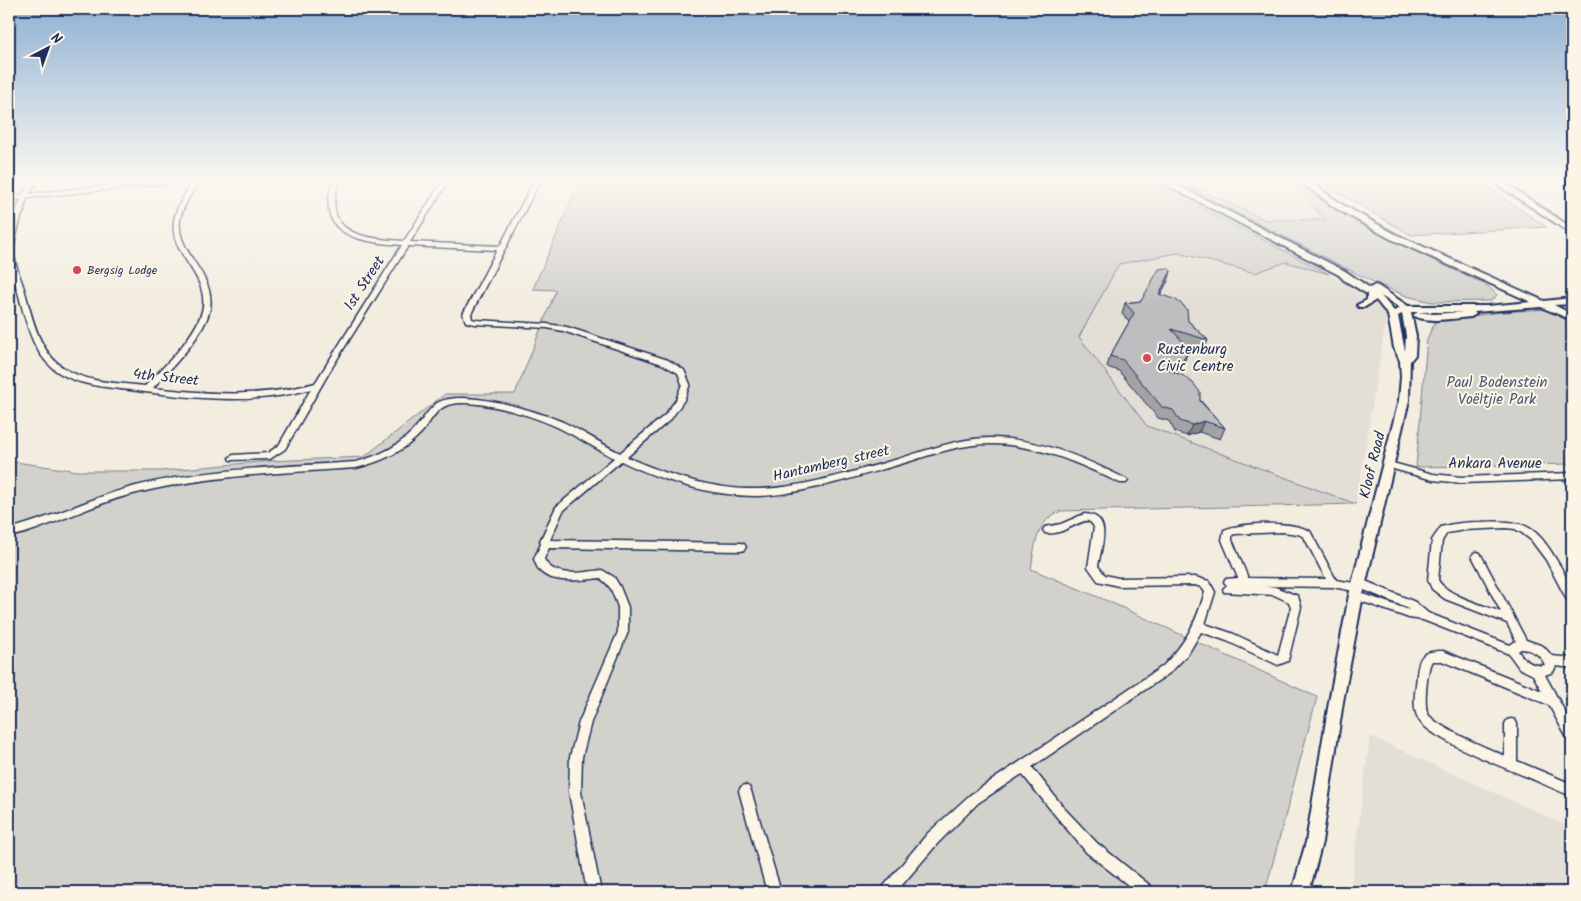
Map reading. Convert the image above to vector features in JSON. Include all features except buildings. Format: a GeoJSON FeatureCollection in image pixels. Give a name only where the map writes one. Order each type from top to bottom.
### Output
{"type":"FeatureCollection","features":[{"type":"Feature","properties":{"kind":"street","name":"4th Street"},"geometry":{"type":"LineString","coordinates":[[18,221],[12,236],[11,253],[34,333],[44,354],[60,370],[89,381],[188,394],[238,396],[297,390],[317,385]]}},
{"type":"Feature","properties":{"kind":"street"},"geometry":{"type":"LineString","coordinates":[[147,389],[176,358],[197,329],[207,309],[206,290],[198,273],[179,246],[176,238],[176,221]]}},
{"type":"Feature","properties":{"kind":"street"},"geometry":{"type":"LineString","coordinates":[[336,221],[343,231],[365,239],[503,248]]}},
{"type":"Feature","properties":{"kind":"street","name":"1st Street"},"geometry":{"type":"LineString","coordinates":[[233,458],[270,456],[282,446],[317,385],[420,221]]}},
{"type":"Feature","properties":{"kind":"street"},"geometry":{"type":"LineString","coordinates":[[517,221],[467,314],[469,320],[481,323],[536,325],[564,329],[674,366],[684,377],[686,384],[685,390],[668,417],[559,509],[544,541],[546,544],[539,559],[542,568],[552,574],[568,576],[602,574],[615,587],[623,607],[623,632],[585,722],[576,758],[575,792],[594,892]]}},
{"type":"Feature","properties":{"kind":"street"},"geometry":{"type":"LineString","coordinates":[[1241,221],[1342,273],[1383,297],[1402,312],[1411,336],[1410,355],[1406,360]]}},
{"type":"Feature","properties":{"kind":"street"},"geometry":{"type":"LineString","coordinates":[[1364,221],[1392,236],[1572,317]]}},
{"type":"Feature","properties":{"kind":"street"},"geometry":{"type":"LineString","coordinates":[[1556,221],[1572,232]]}},
{"type":"Feature","properties":{"kind":"street"},"geometry":{"type":"LineString","coordinates":[[1342,273],[1372,293],[1436,313]]}},
{"type":"Feature","properties":{"kind":"street"},"geometry":{"type":"LineString","coordinates":[[1482,277],[1508,297],[1509,307]]}},
{"type":"Feature","properties":{"kind":"street"},"geometry":{"type":"LineString","coordinates":[[1362,305],[1371,301],[1372,293]]}},
{"type":"Feature","properties":{"kind":"street"},"geometry":{"type":"LineString","coordinates":[[1402,312],[1471,314],[1487,309],[1572,301]]}},
{"type":"Feature","properties":{"kind":"street","name":"Kloof Road"},"geometry":{"type":"LineString","coordinates":[[1301,892],[1314,842],[1336,702],[1357,589],[1404,400],[1406,360],[1399,348],[1402,312]]}},
{"type":"Feature","properties":{"kind":"street"},"geometry":{"type":"LineString","coordinates":[[1409,330],[1436,313]]}},
{"type":"Feature","properties":{"kind":"street","name":"Hantamberg street"},"geometry":{"type":"LineString","coordinates":[[9,532],[34,526],[118,494],[164,483],[215,476],[367,462],[387,455],[417,432],[434,410],[446,402],[463,400],[514,409],[551,420],[620,457],[655,471],[693,482],[744,492],[781,490],[810,485],[951,447],[989,441],[1035,446],[1060,452],[1087,462],[1123,481]]}},
{"type":"Feature","properties":{"kind":"street","name":"Ankara Avenue"},"geometry":{"type":"LineString","coordinates":[[1389,465],[1433,476],[1461,480],[1572,476]]}},
{"type":"Feature","properties":{"kind":"street"},"geometry":{"type":"LineString","coordinates":[[888,892],[933,838],[974,799],[1168,669],[1192,641],[1199,627],[1210,592],[1205,584],[1195,581],[1108,580],[1096,572],[1093,567],[1099,527],[1097,522],[1087,517],[1082,517],[1066,526],[1048,530]]}},
{"type":"Feature","properties":{"kind":"street"},"geometry":{"type":"LineString","coordinates":[[1511,620],[1450,596],[1436,586],[1433,580],[1437,540],[1444,530],[1462,526],[1505,525],[1523,528],[1532,534],[1541,546],[1572,599]]}},
{"type":"Feature","properties":{"kind":"street"},"geometry":{"type":"LineString","coordinates":[[1245,582],[1227,540],[1227,533],[1234,530],[1291,528],[1303,530],[1307,534],[1333,583]]}},
{"type":"Feature","properties":{"kind":"street"},"geometry":{"type":"LineString","coordinates":[[546,544],[742,547]]}},
{"type":"Feature","properties":{"kind":"street"},"geometry":{"type":"LineString","coordinates":[[1478,556],[1523,644]]}},
{"type":"Feature","properties":{"kind":"street"},"geometry":{"type":"LineString","coordinates":[[1228,586],[1245,582],[1333,583],[1357,589],[1410,614],[1424,616],[1513,651],[1521,663],[1537,671],[1572,736]]}},
{"type":"Feature","properties":{"kind":"street"},"geometry":{"type":"LineString","coordinates":[[1199,627],[1230,637],[1271,658],[1278,660],[1284,658],[1296,607],[1294,599],[1275,591],[1228,586]]}},
{"type":"Feature","properties":{"kind":"street"},"geometry":{"type":"LineString","coordinates":[[1513,651],[1516,646],[1523,644],[1537,648],[1550,660],[1572,664]]}},
{"type":"Feature","properties":{"kind":"street"},"geometry":{"type":"LineString","coordinates":[[1553,701],[1443,656],[1430,656],[1427,658],[1420,705],[1423,717],[1428,723],[1446,735],[1572,790]]}},
{"type":"Feature","properties":{"kind":"street"},"geometry":{"type":"LineString","coordinates":[[1537,671],[1549,669],[1551,665],[1550,660]]}},
{"type":"Feature","properties":{"kind":"street"},"geometry":{"type":"LineString","coordinates":[[1511,724],[1511,763]]}},
{"type":"Feature","properties":{"kind":"street"},"geometry":{"type":"LineString","coordinates":[[1023,766],[1092,848],[1147,892]]}},
{"type":"Feature","properties":{"kind":"street"},"geometry":{"type":"LineString","coordinates":[[745,791],[774,892]]}},
{"type":"Feature","properties":{"kind":"shaded area","name":"Rustenburg Civic Centre"},"geometry":{"type":"Polygon","coordinates":[[[1178,253],[1254,273],[1286,262],[1329,274],[1364,292],[1387,315],[1356,504],[1147,426],[1079,337],[1119,264],[1178,253]]]}},
{"type":"Feature","properties":{"kind":"shaded area"},"geometry":{"type":"Polygon","coordinates":[[[1370,736],[1572,828],[1572,892],[1350,892],[1370,736]]]}},
{"type":"Feature","properties":{"kind":"green space"},"geometry":{"type":"Polygon","coordinates":[[[563,221],[1226,221],[1329,274],[1286,262],[1255,273],[1178,253],[1119,264],[1079,337],[1147,426],[1356,504],[1061,511],[1053,515],[1042,527],[1038,535],[1031,569],[1110,602],[1317,697],[1265,892],[9,892],[9,461],[77,471],[160,471],[269,461],[364,457],[445,394],[515,394],[556,290],[533,289],[563,221]]]}},
{"type":"Feature","properties":{"kind":"green space"},"geometry":{"type":"Polygon","coordinates":[[[1253,221],[1357,221],[1488,286],[1497,295],[1491,301],[1432,302],[1406,296],[1369,280],[1253,221]]]}},
{"type":"Feature","properties":{"kind":"green space"},"geometry":{"type":"Polygon","coordinates":[[[1387,221],[1537,221],[1546,227],[1411,235],[1387,221]]]}},
{"type":"Feature","properties":{"kind":"green space","name":"Paul Bodenstein Voëltjie Park"},"geometry":{"type":"Polygon","coordinates":[[[1545,309],[1572,323],[1572,464],[1416,467],[1427,339],[1435,322],[1492,313],[1545,309]]]}},
{"type":"Feature","properties":{"kind":"place","name":"Bergsig Lodge"},"geometry":{"type":"Point","coordinates":[77,270]}},
{"type":"Feature","properties":{"kind":"place","name":"Rustenburg Civic Centre"},"geometry":{"type":"Point","coordinates":[1147,358]}}]}
